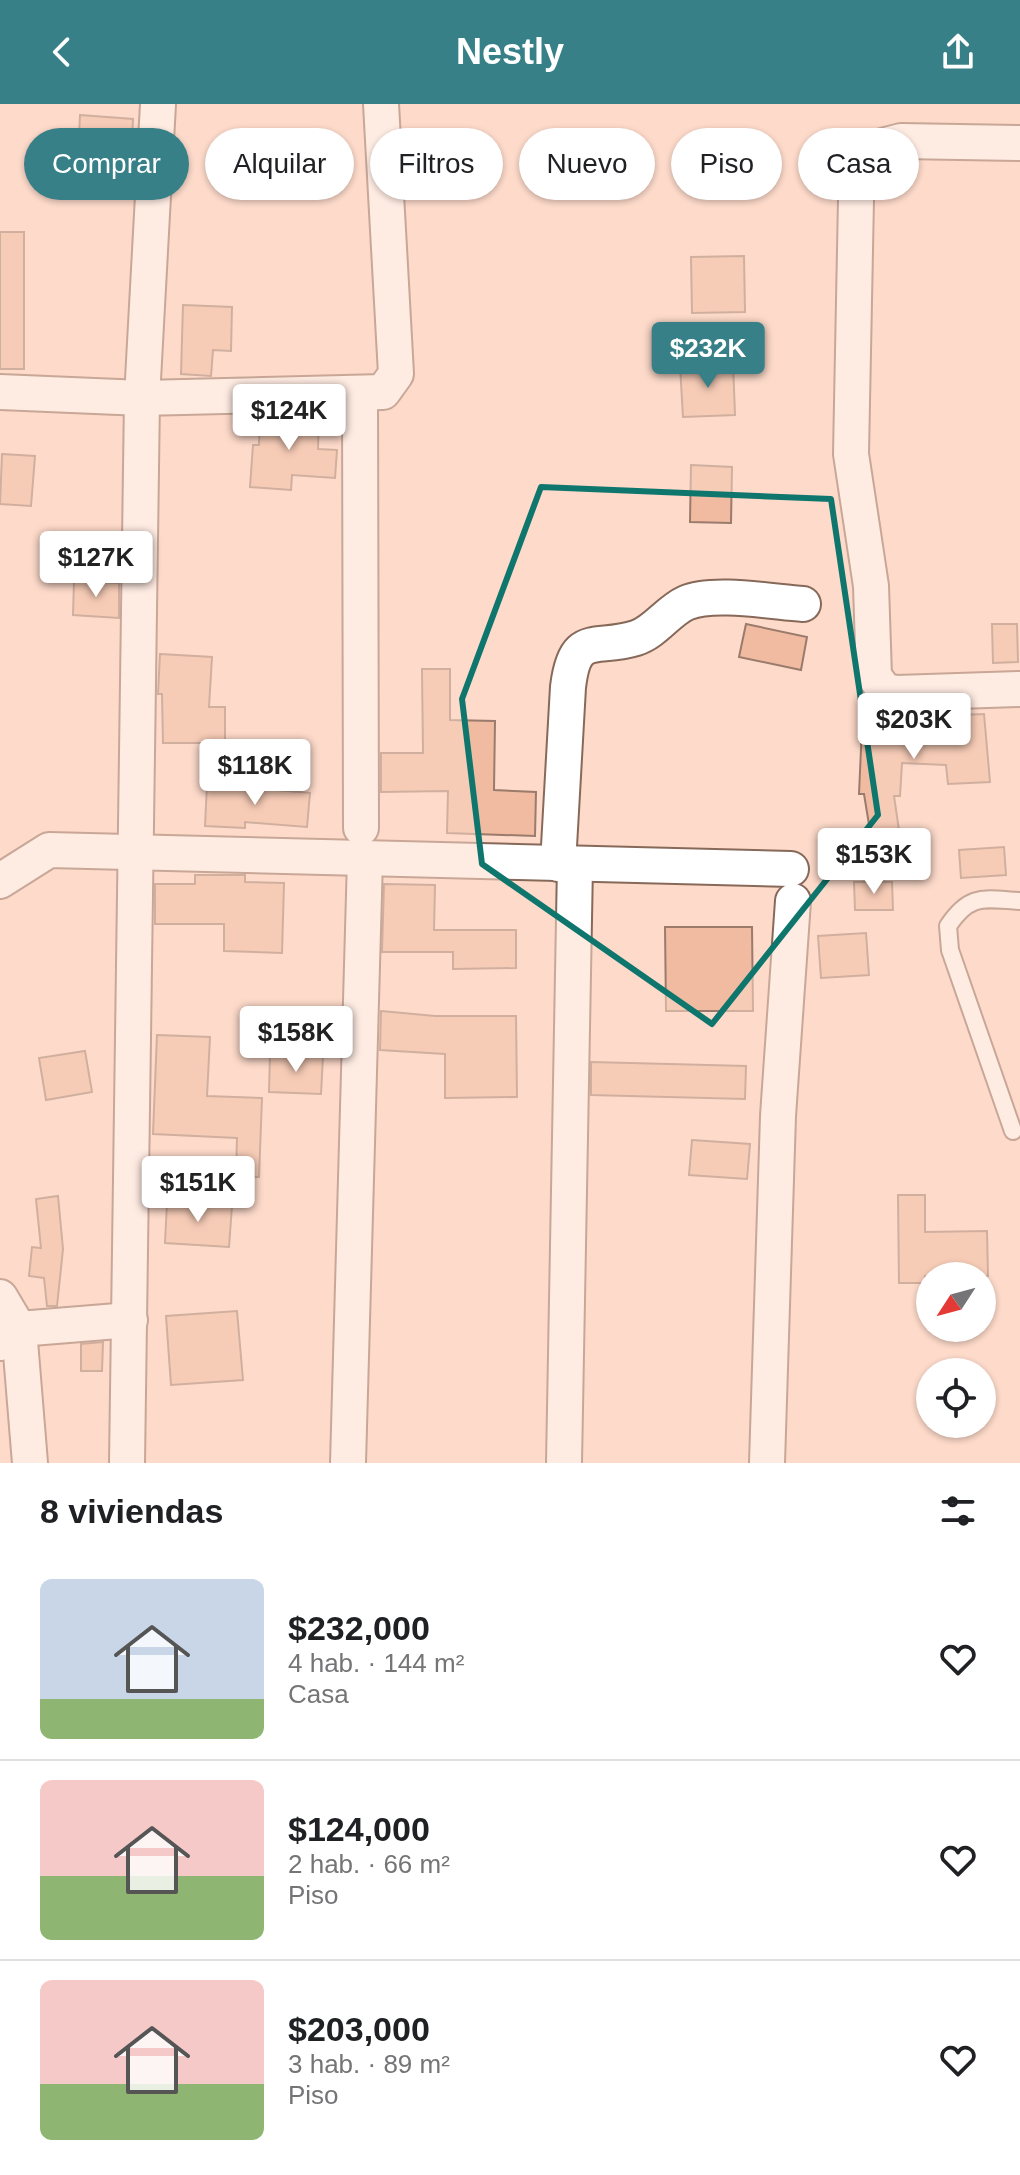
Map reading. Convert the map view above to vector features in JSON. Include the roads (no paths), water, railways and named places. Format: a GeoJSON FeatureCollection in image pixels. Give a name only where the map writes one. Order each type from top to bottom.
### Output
{"type":"FeatureCollection","features":[{"type":"Feature","properties":{"kind":"street"},"geometry":{"type":"LineString","coordinates":[[127,1463],[142,398],[158,104]]}},
{"type":"Feature","properties":{"kind":"street"},"geometry":{"type":"LineString","coordinates":[[0,392],[142,398],[360,395],[383,392],[396,374],[381,104]]}},
{"type":"Feature","properties":{"kind":"street"},"geometry":{"type":"LineString","coordinates":[[1020,143],[901,141],[882,146],[860,163],[856,199],[851,454],[871,586],[874,676],[879,684],[885,691],[897,693],[1020,689]]}},
{"type":"Feature","properties":{"kind":"street"},"geometry":{"type":"LineString","coordinates":[[348,1463],[363,843],[360,395]]}},
{"type":"Feature","properties":{"kind":"street"},"geometry":{"type":"LineString","coordinates":[[564,1463],[566,864],[571,662],[579,649],[602,641],[636,638],[687,602],[727,598],[803,604]]}},
{"type":"Feature","properties":{"kind":"street"},"geometry":{"type":"LineString","coordinates":[[0,881],[49,850],[134,854],[363,843],[792,885],[778,1116],[767,1463]]}},
{"type":"Feature","properties":{"kind":"street"},"geometry":{"type":"LineString","coordinates":[[0,1297],[30,1463]]}},
{"type":"Feature","properties":{"kind":"street"},"geometry":{"type":"LineString","coordinates":[[9,1336],[130,1320]]}},
{"type":"Feature","properties":{"kind":"lane"},"geometry":{"type":"LineString","coordinates":[[1013,1131],[950,950],[948,926],[961,907],[977,899],[1020,901]]}}]}
